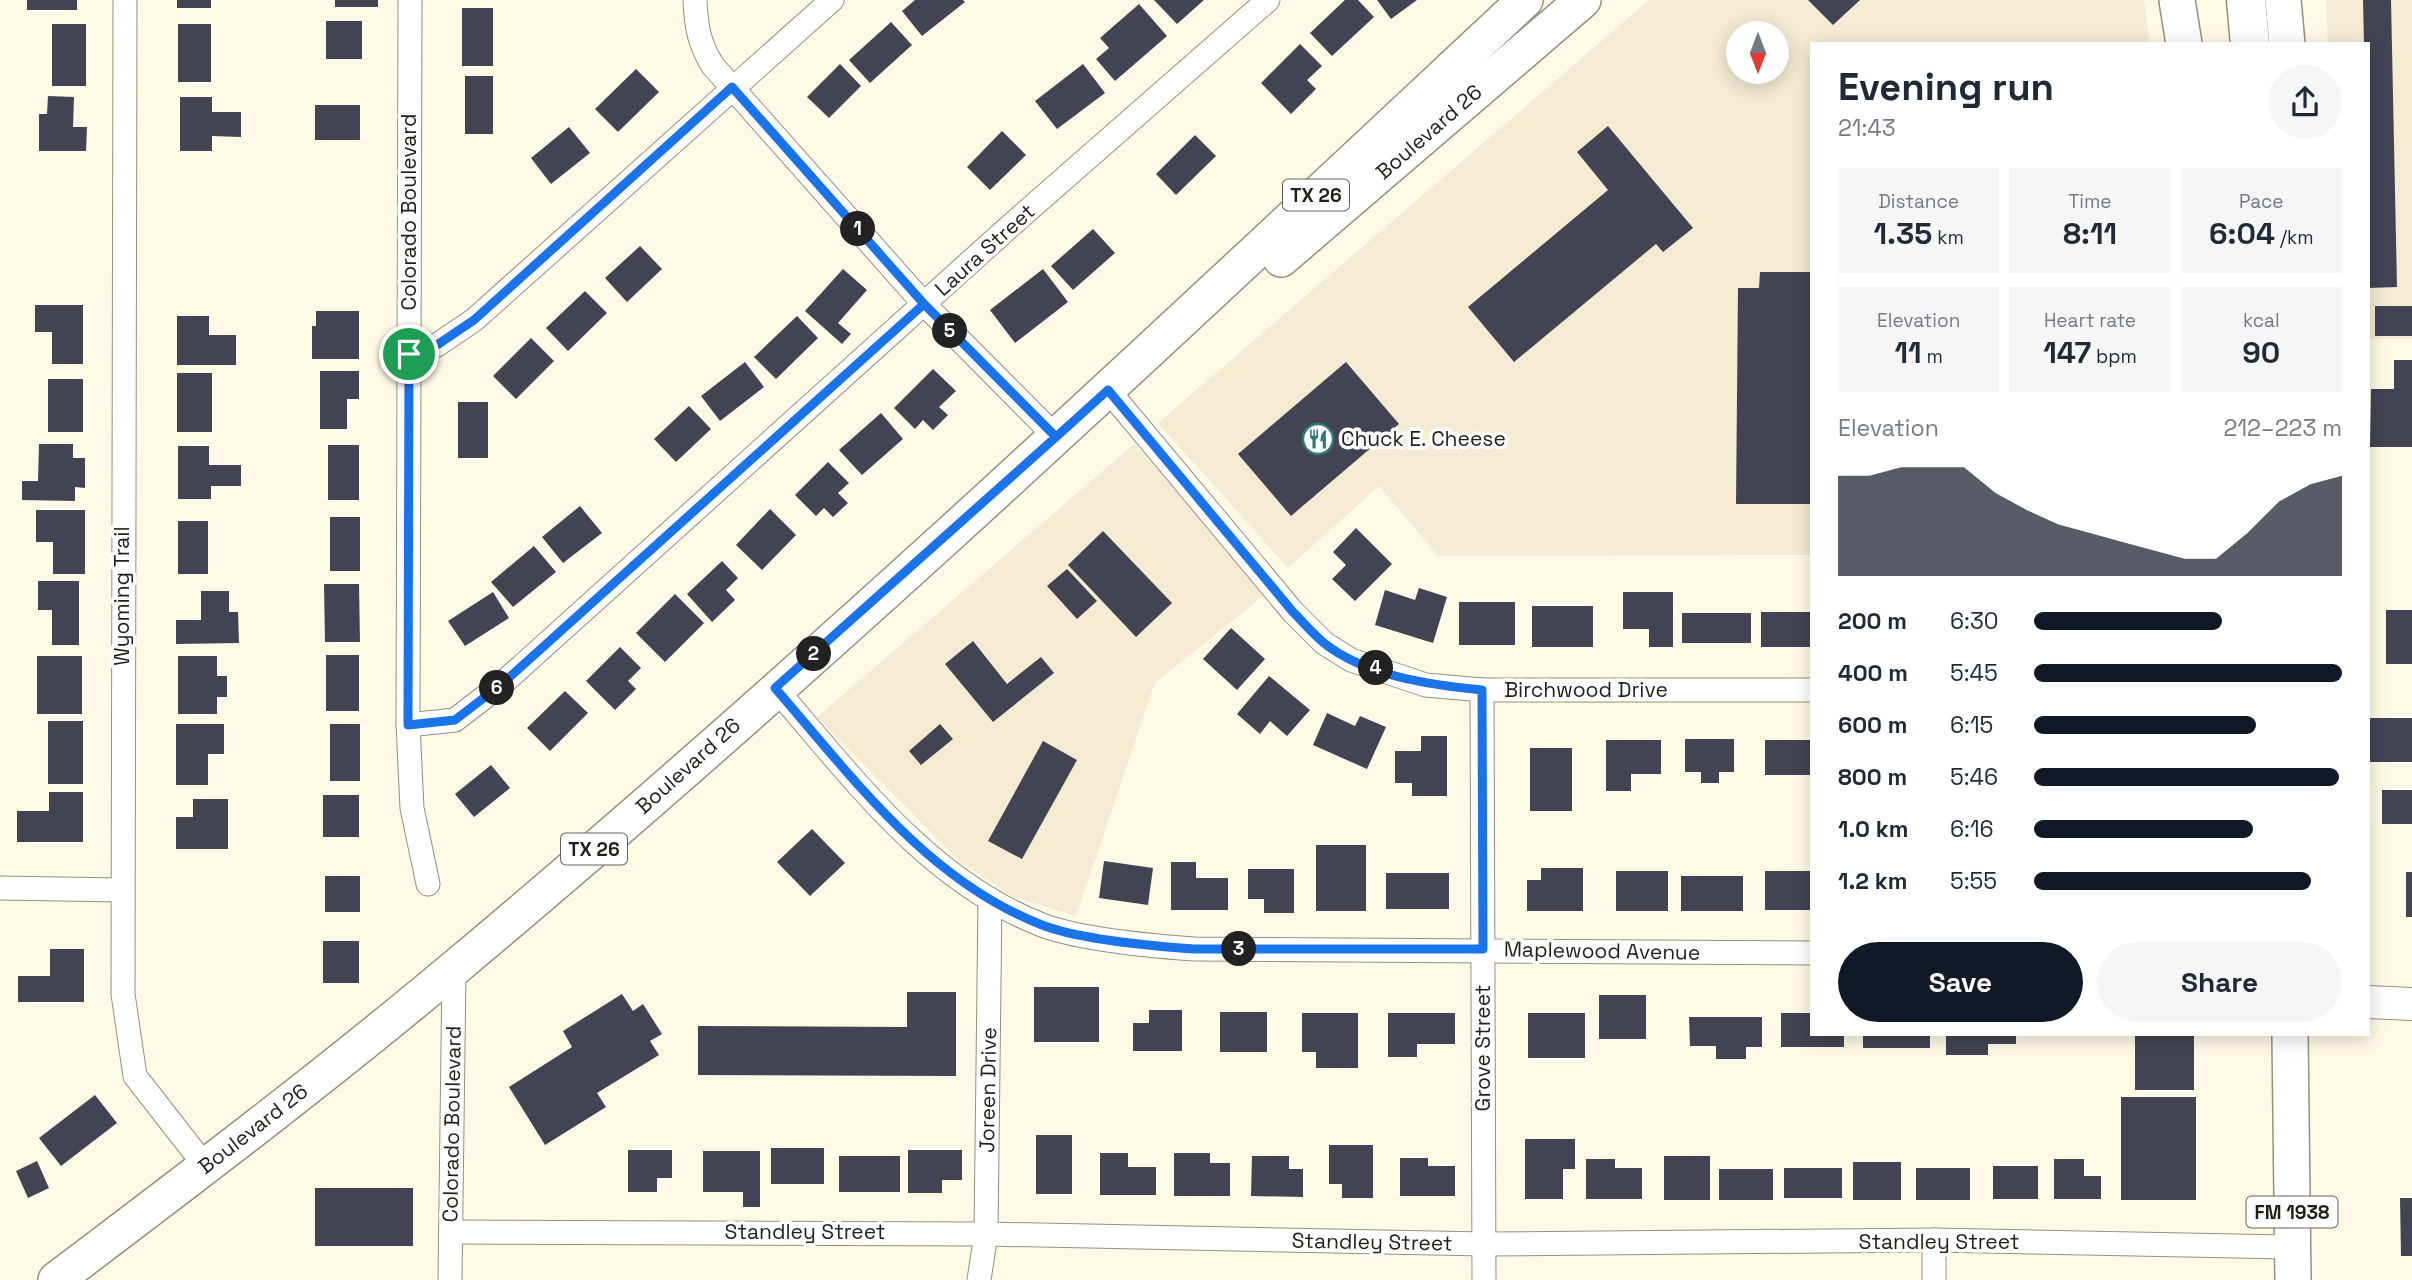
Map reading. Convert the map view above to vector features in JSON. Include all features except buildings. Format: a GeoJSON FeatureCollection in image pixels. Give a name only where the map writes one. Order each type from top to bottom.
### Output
{"type":"FeatureCollection","features":[{"type":"Feature","properties":{"kind":"highway"},"geometry":{"type":"LineString","coordinates":[[2240,10],[2249,42]]}},
{"type":"Feature","properties":{"kind":"main road","name":"Boulevard 26"},"geometry":{"type":"LineString","coordinates":[[56,1280],[206,1167],[454,968],[775,688],[1056,437],[1525,0]]}},
{"type":"Feature","properties":{"kind":"main road","name":"Boulevard 26"},"geometry":{"type":"LineString","coordinates":[[1108,390],[1243,292],[1583,0]]}},
{"type":"Feature","properties":{"kind":"main road"},"geometry":{"type":"LineString","coordinates":[[2177,0],[2183,42]]}},
{"type":"Feature","properties":{"kind":"main road"},"geometry":{"type":"LineString","coordinates":[[2240,10],[2284,42]]}},
{"type":"Feature","properties":{"kind":"main road","name":"FM 1938"},"geometry":{"type":"LineString","coordinates":[[2290,1036],[2293,1263]]}},
{"type":"Feature","properties":{"kind":"street","name":"Wyoming Trail"},"geometry":{"type":"LineString","coordinates":[[125,0],[121,890],[123,994],[135,1076],[206,1167]]}},
{"type":"Feature","properties":{"kind":"street","name":"Colorado Boulevard"},"geometry":{"type":"LineString","coordinates":[[410,0],[408,725],[412,808],[428,884]]}},
{"type":"Feature","properties":{"kind":"street"},"geometry":{"type":"LineString","coordinates":[[695,0],[696,29],[701,48],[732,87],[924,304],[1056,437]]}},
{"type":"Feature","properties":{"kind":"street"},"geometry":{"type":"LineString","coordinates":[[409,354],[437,345],[474,320],[832,0]]}},
{"type":"Feature","properties":{"kind":"street","name":"Laura Street"},"geometry":{"type":"LineString","coordinates":[[408,725],[455,720],[503,683],[924,304],[1268,0]]}},
{"type":"Feature","properties":{"kind":"street","name":"Birchwood Drive"},"geometry":{"type":"LineString","coordinates":[[1108,390],[1286,603],[1324,643],[1351,660],[1426,685],[1482,690],[1810,690]]}},
{"type":"Feature","properties":{"kind":"street","name":"Maplewood Avenue"},"geometry":{"type":"LineString","coordinates":[[775,688],[890,820],[923,851],[990,899],[1043,925],[1151,946],[1194,949],[1810,953]]}},
{"type":"Feature","properties":{"kind":"street","name":"Grove Street"},"geometry":{"type":"LineString","coordinates":[[1482,690],[1484,1280]]}},
{"type":"Feature","properties":{"kind":"street"},"geometry":{"type":"LineString","coordinates":[[0,888],[121,890]]}},
{"type":"Feature","properties":{"kind":"street","name":"Joreen Drive"},"geometry":{"type":"LineString","coordinates":[[979,1280],[986,1234],[990,899]]}},
{"type":"Feature","properties":{"kind":"street","name":"Colorado Boulevard"},"geometry":{"type":"LineString","coordinates":[[450,1280],[454,968]]}},
{"type":"Feature","properties":{"kind":"street"},"geometry":{"type":"LineString","coordinates":[[2370,1002],[2412,1004]]}},
{"type":"Feature","properties":{"kind":"street","name":"Standley Street"},"geometry":{"type":"LineString","coordinates":[[451,1232],[986,1234],[1483,1244],[1934,1240],[2293,1263]]}},
{"type":"Feature","properties":{"kind":"street"},"geometry":{"type":"LineString","coordinates":[[1934,1240],[1934,1280]]}},
{"type":"Feature","properties":{"kind":"shaded area"},"geometry":{"type":"Polygon","coordinates":[[[1649,0],[2144,0],[2150,42],[1810,42],[1810,555],[1438,556],[1379,486],[1288,568],[1158,423],[1649,0]]]}},
{"type":"Feature","properties":{"kind":"shaded area"},"geometry":{"type":"Polygon","coordinates":[[[2326,0],[2412,0],[2412,339],[2370,339],[2370,42],[2328,42],[2326,0]]]}},
{"type":"Feature","properties":{"kind":"shaded area"},"geometry":{"type":"Polygon","coordinates":[[[1134,444],[1267,593],[1155,683],[1076,916],[1014,897],[961,863],[817,717],[1134,444]]]}},
{"type":"Feature","properties":{"kind":"place","name":"Chuck E. Cheese"},"geometry":{"type":"Point","coordinates":[1318,439]}},
{"type":"Feature","properties":{"kind":"route"},"geometry":{"type":"LineString","coordinates":[[409,354],[408,725],[455,720],[503,683],[924,304],[990,371],[1056,437],[1108,390],[1126,415],[1293,612],[1324,643],[1351,660],[1426,685],[1482,690],[1483,949],[1194,949],[1151,946],[1043,925],[966,884],[923,851],[890,820],[775,688],[1056,437],[924,304],[732,87],[474,320],[437,345],[409,354]]}}]}
